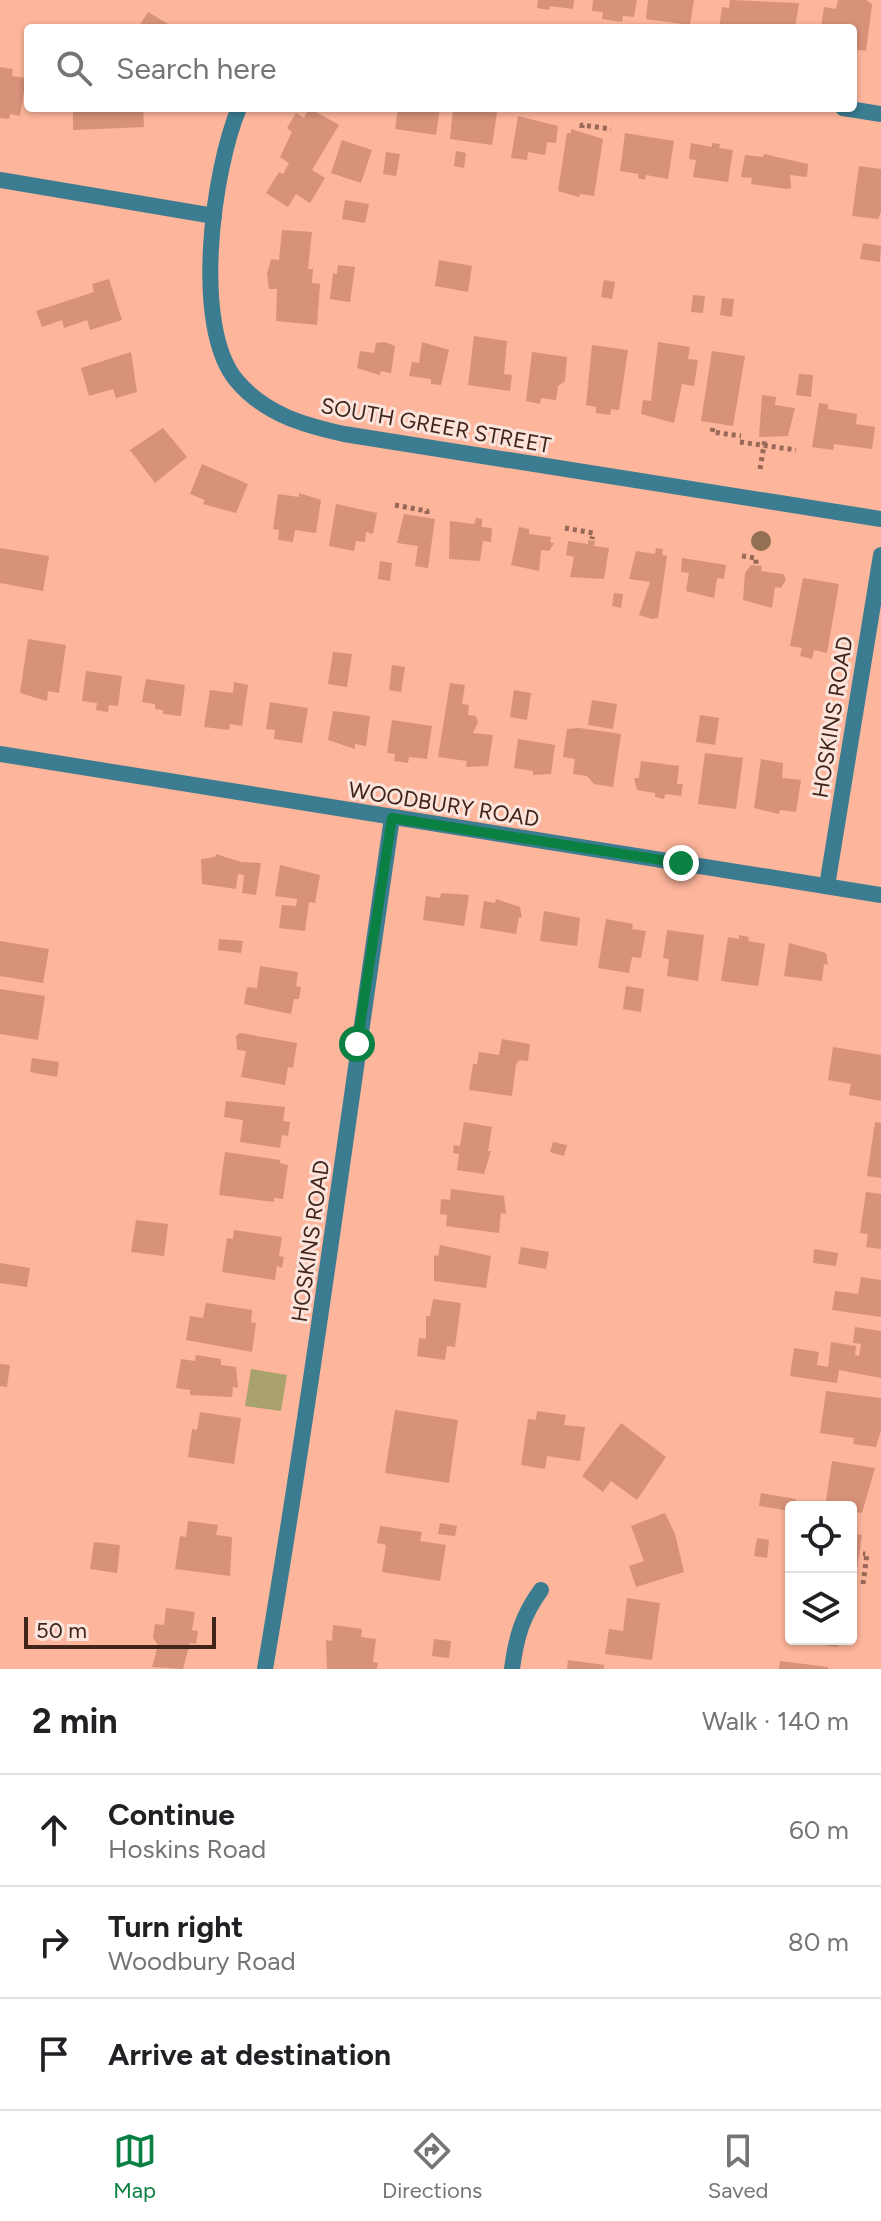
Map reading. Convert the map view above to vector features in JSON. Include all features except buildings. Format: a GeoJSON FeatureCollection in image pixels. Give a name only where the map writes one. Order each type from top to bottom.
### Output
{"type":"FeatureCollection","features":[{"type":"Feature","properties":{"kind":"street"},"geometry":{"type":"LineString","coordinates":[[857,110],[881,114]]}},
{"type":"Feature","properties":{"kind":"street","name":"SOUTH GREER STREET"},"geometry":{"type":"LineString","coordinates":[[237,112],[231,128],[214,216],[212,310],[224,363],[254,399],[287,418],[344,434],[881,519]]}},
{"type":"Feature","properties":{"kind":"street"},"geometry":{"type":"LineString","coordinates":[[0,180],[214,216]]}},
{"type":"Feature","properties":{"kind":"street","name":"HOSKINS ROAD"},"geometry":{"type":"LineString","coordinates":[[827,886],[881,555]]}},
{"type":"Feature","properties":{"kind":"street","name":"WOODBURY ROAD"},"geometry":{"type":"LineString","coordinates":[[0,754],[881,895]]}},
{"type":"Feature","properties":{"kind":"street","name":"HOSKINS ROAD"},"geometry":{"type":"LineString","coordinates":[[265,1669],[323,1315],[357,1044],[392,818]]}},
{"type":"Feature","properties":{"kind":"street"},"geometry":{"type":"LineString","coordinates":[[512,1669],[517,1634],[527,1610],[541,1590]]}},
{"type":"Feature","properties":{"kind":"path"},"geometry":{"type":"LineString","coordinates":[[582,128],[582,125],[611,129]]}},
{"type":"Feature","properties":{"kind":"path"},"geometry":{"type":"LineString","coordinates":[[713,428],[712,432],[796,450]]}},
{"type":"Feature","properties":{"kind":"path"},"geometry":{"type":"LineString","coordinates":[[760,469],[764,442]]}},
{"type":"Feature","properties":{"kind":"path"},"geometry":{"type":"LineString","coordinates":[[395,505],[427,511],[427,514]]}},
{"type":"Feature","properties":{"kind":"path"},"geometry":{"type":"LineString","coordinates":[[565,528],[593,533],[592,539]]}},
{"type":"Feature","properties":{"kind":"path"},"geometry":{"type":"LineString","coordinates":[[742,556],[756,558],[756,565]]}},
{"type":"Feature","properties":{"kind":"path"},"geometry":{"type":"LineString","coordinates":[[863,1554],[867,1554],[863,1584]]}},
{"type":"Feature","properties":{"kind":"shaded area"},"geometry":{"type":"Polygon","coordinates":[[[251,1369],[287,1375],[281,1411],[245,1406],[251,1369]]]}},
{"type":"Feature","properties":{"kind":"route"},"geometry":{"type":"LineString","coordinates":[[357,1044],[392,818],[681,863]]}}]}
